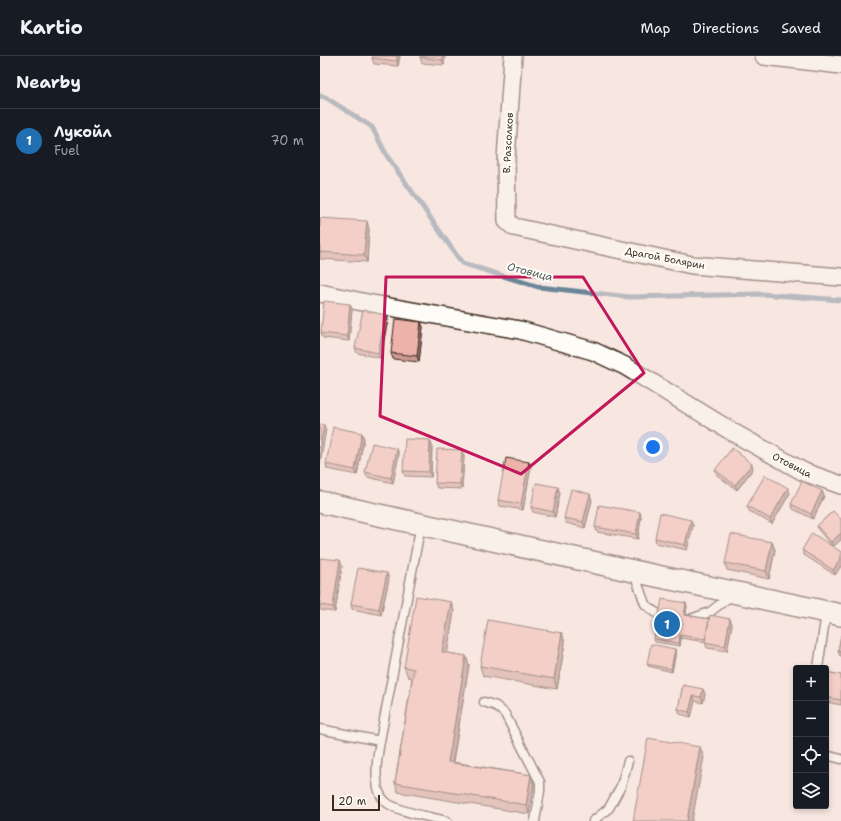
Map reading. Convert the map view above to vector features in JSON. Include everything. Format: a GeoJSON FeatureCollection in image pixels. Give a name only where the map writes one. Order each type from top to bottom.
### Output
{"type":"FeatureCollection","features":[{"type":"Feature","properties":{"kind":"street","name":"В. Разсолков"},"geometry":{"type":"LineString","coordinates":[[513,56],[506,159],[507,221],[514,227]]}},
{"type":"Feature","properties":{"kind":"street"},"geometry":{"type":"LineString","coordinates":[[764,56],[841,65]]}},
{"type":"Feature","properties":{"kind":"street","name":"Драгой Болярин"},"geometry":{"type":"LineString","coordinates":[[514,227],[692,265],[841,277]]}},
{"type":"Feature","properties":{"kind":"street","name":"Отовица"},"geometry":{"type":"LineString","coordinates":[[320,293],[367,303],[520,330],[593,351],[625,366],[734,433],[804,472],[841,485]]}},
{"type":"Feature","properties":{"kind":"street"},"geometry":{"type":"LineString","coordinates":[[320,502],[633,571],[834,613]]}},
{"type":"Feature","properties":{"kind":"lane"},"geometry":{"type":"LineString","coordinates":[[421,524],[380,741],[376,767],[376,780],[380,794],[385,802],[395,808],[447,821]]}},
{"type":"Feature","properties":{"kind":"lane"},"geometry":{"type":"LineString","coordinates":[[633,571],[645,604],[666,618],[689,620],[710,612],[735,592]]}},
{"type":"Feature","properties":{"kind":"lane"},"geometry":{"type":"LineString","coordinates":[[819,665],[834,613]]}},
{"type":"Feature","properties":{"kind":"lane"},"geometry":{"type":"LineString","coordinates":[[484,702],[496,706],[505,714],[540,782],[535,821]]}},
{"type":"Feature","properties":{"kind":"lane"},"geometry":{"type":"LineString","coordinates":[[320,729],[380,741]]}},
{"type":"Feature","properties":{"kind":"lane"},"geometry":{"type":"LineString","coordinates":[[829,755],[841,759]]}},
{"type":"Feature","properties":{"kind":"lane"},"geometry":{"type":"LineString","coordinates":[[593,821],[611,805],[621,786],[628,761]]}},
{"type":"Feature","properties":{"kind":"highlighted area"},"geometry":{"type":"Polygon","coordinates":[[[386,277],[583,277],[644,373],[521,474],[380,416],[386,277]]]}},
{"type":"Feature","properties":{"kind":"building"},"geometry":{"type":"Polygon","coordinates":[[[373,56],[397,56],[397,61],[372,58],[373,56]]]}},
{"type":"Feature","properties":{"kind":"building"},"geometry":{"type":"Polygon","coordinates":[[[420,56],[443,56],[442,60],[420,56]]]}},
{"type":"Feature","properties":{"kind":"building"},"geometry":{"type":"Polygon","coordinates":[[[320,218],[367,221],[364,255],[320,252],[320,218]]]}},
{"type":"Feature","properties":{"kind":"building"},"geometry":{"type":"Polygon","coordinates":[[[324,301],[350,304],[347,336],[321,333],[324,301]]]}},
{"type":"Feature","properties":{"kind":"building"},"geometry":{"type":"Polygon","coordinates":[[[363,310],[386,315],[378,353],[355,348],[363,310]]]}},
{"type":"Feature","properties":{"kind":"building"},"geometry":{"type":"Polygon","coordinates":[[[395,319],[421,322],[417,356],[391,353],[395,319]]]}},
{"type":"Feature","properties":{"kind":"building"},"geometry":{"type":"Polygon","coordinates":[[[320,424],[324,425],[320,448],[320,424]]]}},
{"type":"Feature","properties":{"kind":"building"},"geometry":{"type":"Polygon","coordinates":[[[333,427],[362,433],[355,470],[326,464],[333,427]]]}},
{"type":"Feature","properties":{"kind":"building"},"geometry":{"type":"Polygon","coordinates":[[[405,439],[430,440],[429,472],[403,471],[405,439]]]}},
{"type":"Feature","properties":{"kind":"building"},"geometry":{"type":"Polygon","coordinates":[[[372,443],[397,449],[391,478],[365,472],[372,443]]]}},
{"type":"Feature","properties":{"kind":"building"},"geometry":{"type":"Polygon","coordinates":[[[732,448],[752,464],[735,485],[715,470],[732,448]]]}},
{"type":"Feature","properties":{"kind":"building"},"geometry":{"type":"Polygon","coordinates":[[[437,449],[462,450],[460,484],[435,483],[437,449]]]}},
{"type":"Feature","properties":{"kind":"building"},"geometry":{"type":"Polygon","coordinates":[[[506,458],[529,462],[521,504],[498,500],[506,458]]]}},
{"type":"Feature","properties":{"kind":"building"},"geometry":{"type":"Polygon","coordinates":[[[765,475],[788,488],[770,519],[747,506],[765,475]]]}},
{"type":"Feature","properties":{"kind":"building"},"geometry":{"type":"Polygon","coordinates":[[[802,481],[822,491],[811,514],[791,504],[802,481]]]}},
{"type":"Feature","properties":{"kind":"building"},"geometry":{"type":"Polygon","coordinates":[[[536,483],[558,487],[553,512],[531,507],[536,483]]]}},
{"type":"Feature","properties":{"kind":"building"},"geometry":{"type":"Polygon","coordinates":[[[571,489],[590,494],[583,522],[564,518],[571,489]]]}},
{"type":"Feature","properties":{"kind":"building"},"geometry":{"type":"Polygon","coordinates":[[[599,505],[640,512],[636,534],[595,527],[599,505]]]}},
{"type":"Feature","properties":{"kind":"building"},"geometry":{"type":"Polygon","coordinates":[[[833,511],[841,519],[841,533],[831,542],[817,526],[833,511]]]}},
{"type":"Feature","properties":{"kind":"building"},"geometry":{"type":"Polygon","coordinates":[[[660,513],[691,520],[685,545],[655,538],[660,513]]]}},
{"type":"Feature","properties":{"kind":"building"},"geometry":{"type":"Polygon","coordinates":[[[812,533],[841,552],[841,558],[833,570],[802,550],[812,533]]]}},
{"type":"Feature","properties":{"kind":"building"},"geometry":{"type":"Polygon","coordinates":[[[731,534],[772,542],[766,571],[725,563],[731,534]]]}},
{"type":"Feature","properties":{"kind":"building"},"geometry":{"type":"Polygon","coordinates":[[[320,558],[340,560],[333,607],[320,605],[320,558]]]}},
{"type":"Feature","properties":{"kind":"building"},"geometry":{"type":"Polygon","coordinates":[[[358,568],[387,573],[379,609],[351,604],[358,568]]]}},
{"type":"Feature","properties":{"kind":"building"},"geometry":{"type":"Polygon","coordinates":[[[416,596],[451,602],[442,652],[466,656],[448,762],[531,775],[526,805],[395,783],[414,669],[404,667],[416,596]]]}},
{"type":"Feature","properties":{"kind":"building"},"geometry":{"type":"Polygon","coordinates":[[[662,599],[686,603],[684,615],[709,619],[705,639],[680,635],[679,643],[654,639],[662,599]]]}},
{"type":"Feature","properties":{"kind":"building"},"geometry":{"type":"Polygon","coordinates":[[[710,615],[730,619],[725,646],[705,642],[710,615]]]}},
{"type":"Feature","properties":{"kind":"building"},"geometry":{"type":"Polygon","coordinates":[[[488,620],[562,633],[554,679],[480,666],[488,620]]]}},
{"type":"Feature","properties":{"kind":"building"},"geometry":{"type":"Polygon","coordinates":[[[841,635],[841,652],[838,651],[841,635]]]}},
{"type":"Feature","properties":{"kind":"building"},"geometry":{"type":"Polygon","coordinates":[[[651,644],[675,649],[671,669],[647,664],[651,644]]]}},
{"type":"Feature","properties":{"kind":"building"},"geometry":{"type":"Polygon","coordinates":[[[829,673],[841,675],[841,700],[829,698],[829,673]]]}},
{"type":"Feature","properties":{"kind":"building"},"geometry":{"type":"Polygon","coordinates":[[[683,685],[703,689],[701,697],[693,696],[689,712],[678,709],[683,685]]]}},
{"type":"Feature","properties":{"kind":"building"},"geometry":{"type":"Polygon","coordinates":[[[648,738],[700,747],[687,821],[633,821],[648,738]]]}},
{"type":"Feature","properties":{"kind":"waterway","name":"Отовица"},"geometry":{"type":"LineString","coordinates":[[320,96],[325,97],[372,127],[387,156],[462,263],[539,287],[629,297],[761,294],[841,300]]}},
{"type":"Feature","properties":{"kind":"place","name":"Лукойл"},"geometry":{"type":"Point","coordinates":[667,624]}}]}
